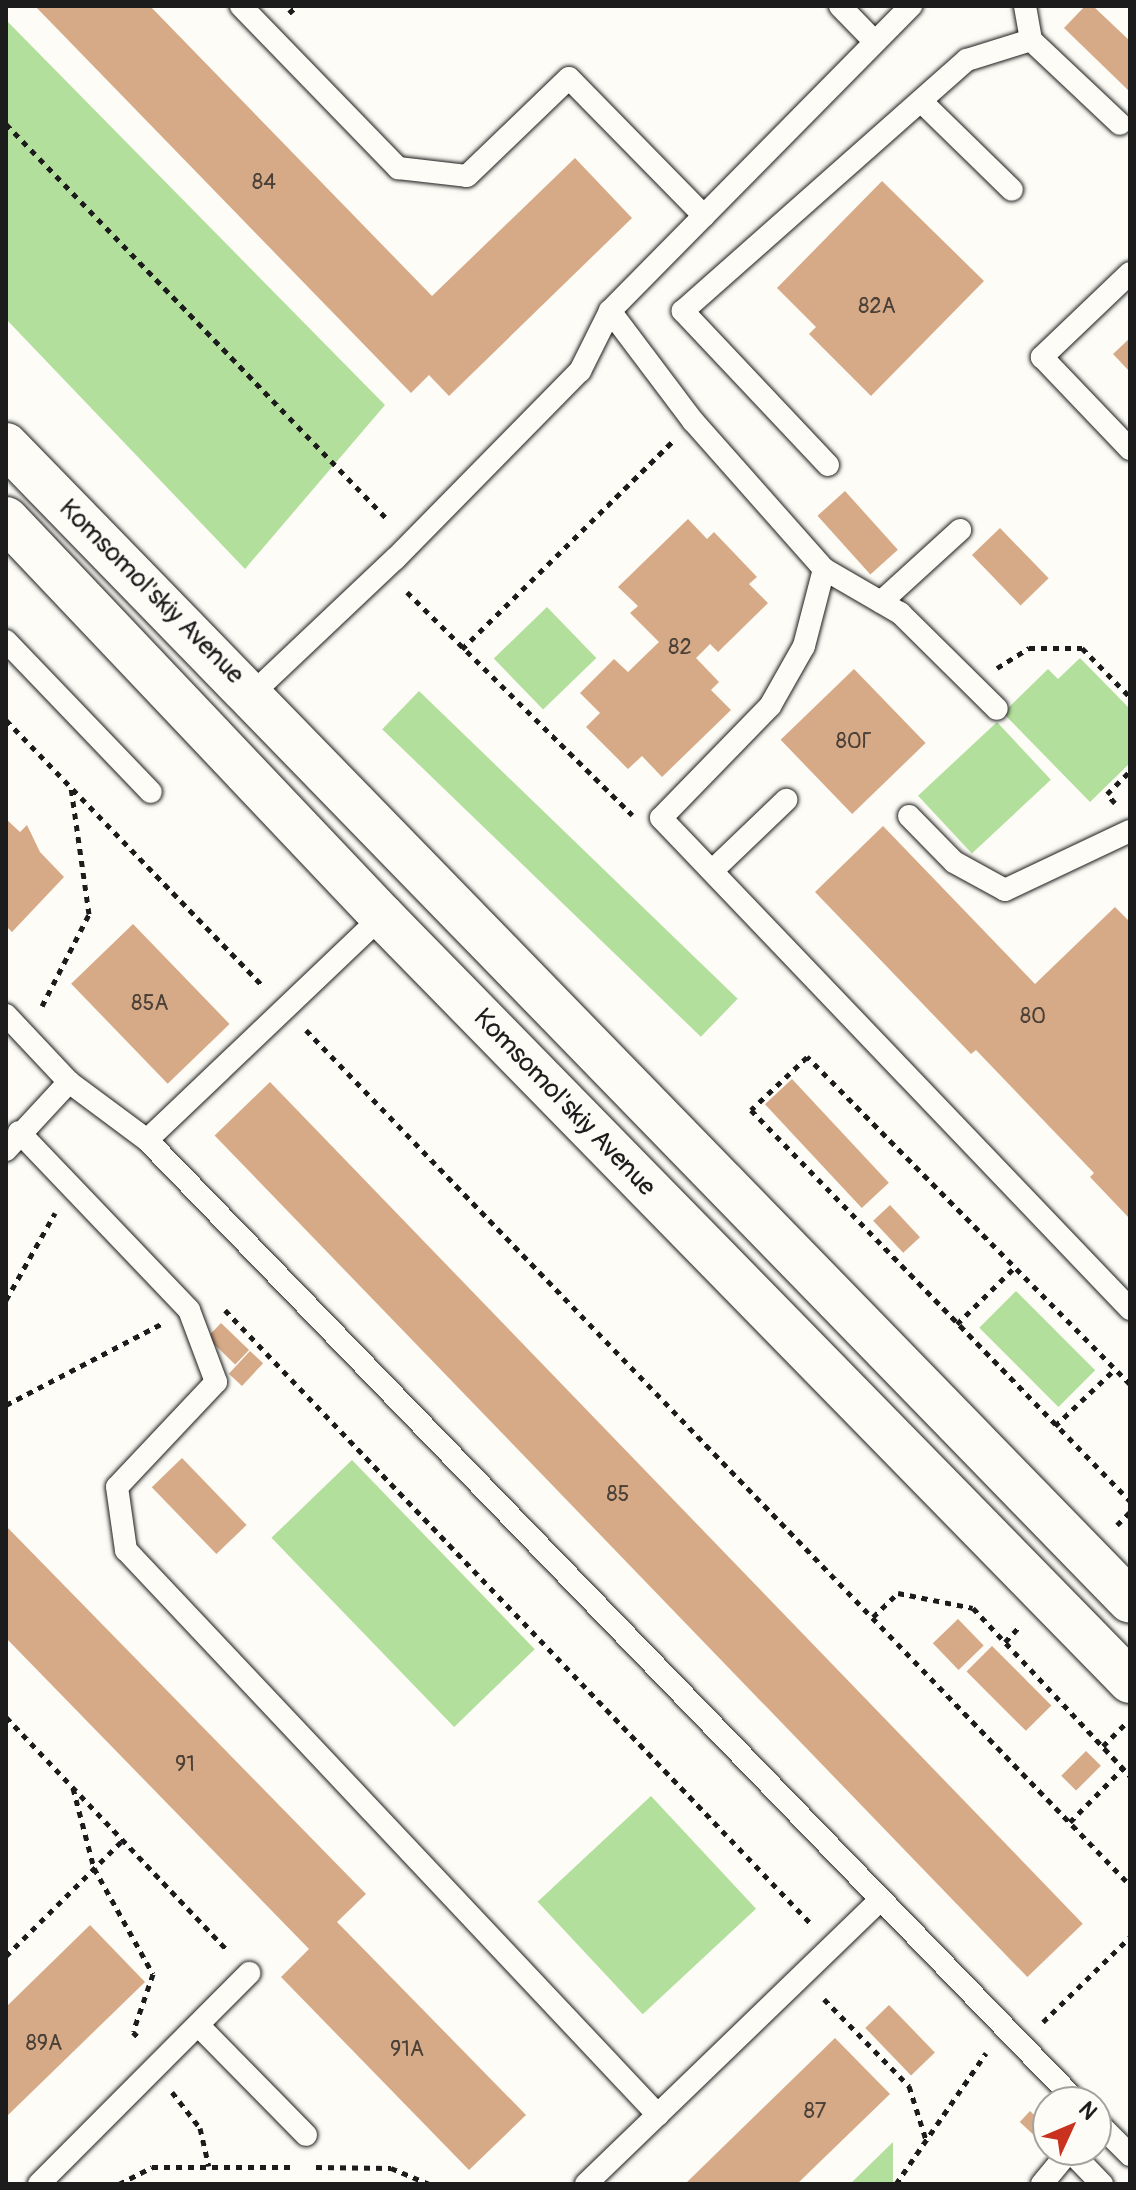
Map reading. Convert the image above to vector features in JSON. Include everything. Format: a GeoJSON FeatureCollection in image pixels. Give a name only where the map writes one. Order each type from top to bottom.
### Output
{"type":"FeatureCollection","features":[{"type":"Feature","properties":{"kind":"main road","name":"Komsomol'skiy Avenue"},"geometry":{"type":"LineString","coordinates":[[6,445],[252,694],[904,1372],[1130,1601]]}},
{"type":"Feature","properties":{"kind":"main road","name":"Komsomol'skiy Avenue"},"geometry":{"type":"LineString","coordinates":[[6,519],[382,916],[1130,1681]]}},
{"type":"Feature","properties":{"kind":"main road"},"geometry":{"type":"LineString","coordinates":[[720,1263],[712,1235],[718,1228],[735,1229],[850,1342],[904,1372]]}},
{"type":"Feature","properties":{"kind":"main road"},"geometry":{"type":"LineString","coordinates":[[1090,1640],[1130,1601]]}},
{"type":"Feature","properties":{"kind":"lane"},"geometry":{"type":"LineString","coordinates":[[241,6],[398,168],[467,176],[569,78],[704,216]]}},
{"type":"Feature","properties":{"kind":"lane"},"geometry":{"type":"LineString","coordinates":[[840,6],[874,41]]}},
{"type":"Feature","properties":{"kind":"lane"},"geometry":{"type":"LineString","coordinates":[[252,694],[395,559],[580,371],[610,311],[911,6]]}},
{"type":"Feature","properties":{"kind":"lane"},"geometry":{"type":"LineString","coordinates":[[1025,6],[1031,40],[1120,124]]}},
{"type":"Feature","properties":{"kind":"lane"},"geometry":{"type":"LineString","coordinates":[[828,465],[683,311],[923,103],[967,60],[1031,40]]}},
{"type":"Feature","properties":{"kind":"lane"},"geometry":{"type":"LineString","coordinates":[[923,103],[1012,190]]}},
{"type":"Feature","properties":{"kind":"lane"},"geometry":{"type":"LineString","coordinates":[[1130,273],[1042,357],[1130,449]]}},
{"type":"Feature","properties":{"kind":"lane"},"geometry":{"type":"LineString","coordinates":[[610,311],[693,421],[824,569],[900,613],[997,709]]}},
{"type":"Feature","properties":{"kind":"lane"},"geometry":{"type":"LineString","coordinates":[[881,602],[960,530]]}},
{"type":"Feature","properties":{"kind":"lane"},"geometry":{"type":"LineString","coordinates":[[824,569],[804,646],[770,706],[661,818],[1130,1309]]}},
{"type":"Feature","properties":{"kind":"lane"},"geometry":{"type":"LineString","coordinates":[[6,641],[151,792]]}},
{"type":"Feature","properties":{"kind":"lane"},"geometry":{"type":"LineString","coordinates":[[712,871],[786,800]]}},
{"type":"Feature","properties":{"kind":"lane"},"geometry":{"type":"LineString","coordinates":[[909,816],[954,862],[1005,890],[1126,820]]}},
{"type":"Feature","properties":{"kind":"lane"},"geometry":{"type":"LineString","coordinates":[[147,1140],[382,916]]}},
{"type":"Feature","properties":{"kind":"lane"},"geometry":{"type":"LineString","coordinates":[[6,1015],[69,1082],[147,1140],[1061,2086]]}},
{"type":"Feature","properties":{"kind":"lane"},"geometry":{"type":"LineString","coordinates":[[69,1082],[12,1141],[70,1184],[189,1310],[216,1382],[117,1487],[126,1550],[658,2115]]}},
{"type":"Feature","properties":{"kind":"lane"},"geometry":{"type":"LineString","coordinates":[[586,2184],[880,1900]]}},
{"type":"Feature","properties":{"kind":"lane"},"geometry":{"type":"LineString","coordinates":[[39,2184],[249,1973]]}},
{"type":"Feature","properties":{"kind":"lane"},"geometry":{"type":"LineString","coordinates":[[198,2025],[306,2135]]}},
{"type":"Feature","properties":{"kind":"lane"},"geometry":{"type":"LineString","coordinates":[[1042,2184],[1057,2166]]}},
{"type":"Feature","properties":{"kind":"lane"},"geometry":{"type":"LineString","coordinates":[[1085,2166],[1102,2184]]}},
{"type":"Feature","properties":{"kind":"path"},"geometry":{"type":"LineString","coordinates":[[6,124],[387,518],[395,559],[409,596],[630,815],[661,818]]}},
{"type":"Feature","properties":{"kind":"path"},"geometry":{"type":"LineString","coordinates":[[462,649],[693,421]]}},
{"type":"Feature","properties":{"kind":"path"},"geometry":{"type":"LineString","coordinates":[[971,683],[1029,648],[1082,648],[1130,697]]}},
{"type":"Feature","properties":{"kind":"path"},"geometry":{"type":"LineString","coordinates":[[6,720],[1130,1885]]}},
{"type":"Feature","properties":{"kind":"path"},"geometry":{"type":"LineString","coordinates":[[1126,820],[1107,794],[1130,771]]}},
{"type":"Feature","properties":{"kind":"path"},"geometry":{"type":"LineString","coordinates":[[27,1037],[89,914],[71,787]]}},
{"type":"Feature","properties":{"kind":"path"},"geometry":{"type":"LineString","coordinates":[[1130,1384],[807,1057],[751,1110],[1130,1501]]}},
{"type":"Feature","properties":{"kind":"path"},"geometry":{"type":"LineString","coordinates":[[6,1300],[70,1184]]}},
{"type":"Feature","properties":{"kind":"path"},"geometry":{"type":"LineString","coordinates":[[957,1324],[1015,1267]]}},
{"type":"Feature","properties":{"kind":"path"},"geometry":{"type":"LineString","coordinates":[[6,1405],[189,1310],[221,1305],[832,1946]]}},
{"type":"Feature","properties":{"kind":"path"},"geometry":{"type":"LineString","coordinates":[[1055,1426],[1115,1369]]}},
{"type":"Feature","properties":{"kind":"path"},"geometry":{"type":"LineString","coordinates":[[873,1617],[898,1593],[973,1608],[1130,1776]]}},
{"type":"Feature","properties":{"kind":"path"},"geometry":{"type":"LineString","coordinates":[[6,1717],[249,1973]]}},
{"type":"Feature","properties":{"kind":"path"},"geometry":{"type":"LineString","coordinates":[[1103,1746],[1130,1719]]}},
{"type":"Feature","properties":{"kind":"path"},"geometry":{"type":"LineString","coordinates":[[1070,1822],[1123,1768]]}},
{"type":"Feature","properties":{"kind":"path"},"geometry":{"type":"LineString","coordinates":[[73,1787],[94,1868],[153,1974],[133,2032],[188,2109],[208,2151],[209,2166]]}},
{"type":"Feature","properties":{"kind":"path"},"geometry":{"type":"LineString","coordinates":[[6,1956],[123,1840]]}},
{"type":"Feature","properties":{"kind":"path"},"geometry":{"type":"LineString","coordinates":[[1020,2046],[1130,1937]]}},
{"type":"Feature","properties":{"kind":"path"},"geometry":{"type":"LineString","coordinates":[[801,1976],[909,2086],[926,2140]]}},
{"type":"Feature","properties":{"kind":"path"},"geometry":{"type":"LineString","coordinates":[[896,2184],[1003,2029]]}},
{"type":"Feature","properties":{"kind":"path"},"geometry":{"type":"LineString","coordinates":[[119,2184],[152,2167],[209,2166],[391,2168],[429,2184]]}},
{"type":"Feature","properties":{"kind":"green space"},"geometry":{"type":"Polygon","coordinates":[[[6,20],[385,405],[245,569],[6,319],[6,20]]]}},
{"type":"Feature","properties":{"kind":"green space"},"geometry":{"type":"Polygon","coordinates":[[[547,607],[596,658],[543,709],[494,658],[547,607]]]}},
{"type":"Feature","properties":{"kind":"green space"},"geometry":{"type":"Polygon","coordinates":[[[1080,658],[1130,709],[1130,763],[1090,802],[1003,713],[1048,669],[1058,679],[1080,658]]]}},
{"type":"Feature","properties":{"kind":"green space"},"geometry":{"type":"Polygon","coordinates":[[[419,691],[738,999],[701,1037],[382,729],[419,691]]]}},
{"type":"Feature","properties":{"kind":"green space"},"geometry":{"type":"Polygon","coordinates":[[[997,722],[1051,780],[972,853],[918,796],[997,722]]]}},
{"type":"Feature","properties":{"kind":"green space"},"geometry":{"type":"Polygon","coordinates":[[[1016,1291],[1095,1370],[1058,1407],[979,1328],[1016,1291]]]}},
{"type":"Feature","properties":{"kind":"green space"},"geometry":{"type":"Polygon","coordinates":[[[352,1460],[535,1649],[454,1727],[271,1538],[352,1460]]]}},
{"type":"Feature","properties":{"kind":"green space"},"geometry":{"type":"Polygon","coordinates":[[[651,1796],[756,1909],[643,2014],[538,1902],[651,1796]]]}},
{"type":"Feature","properties":{"kind":"green space"},"geometry":{"type":"Polygon","coordinates":[[[893,2142],[893,2184],[850,2184],[893,2142]]]}},
{"type":"Feature","properties":{"kind":"building"},"geometry":{"type":"Polygon","coordinates":[[[35,6],[150,6],[432,296],[575,158],[632,218],[449,396],[429,375],[411,393],[35,6]]]}},
{"type":"Feature","properties":{"kind":"building"},"geometry":{"type":"Polygon","coordinates":[[[1085,6],[1093,6],[1130,41],[1130,92],[1064,28],[1085,6]]]}},
{"type":"Feature","properties":{"kind":"building"},"geometry":{"type":"Polygon","coordinates":[[[882,181],[984,281],[871,396],[809,334],[816,327],[777,288],[882,181]]]}},
{"type":"Feature","properties":{"kind":"building"},"geometry":{"type":"Polygon","coordinates":[[[1130,338],[1130,372],[1113,354],[1130,338]]]}},
{"type":"Feature","properties":{"kind":"building"},"geometry":{"type":"Polygon","coordinates":[[[845,491],[898,550],[870,574],[818,516],[845,491]]]}},
{"type":"Feature","properties":{"kind":"building"},"geometry":{"type":"Polygon","coordinates":[[[688,519],[707,539],[714,532],[757,577],[749,584],[768,603],[718,652],[710,644],[696,658],[719,682],[711,690],[731,710],[662,777],[642,756],[628,769],[586,727],[600,713],[580,693],[614,659],[628,672],[659,642],[630,613],[638,606],[618,587],[688,519]]]}},
{"type":"Feature","properties":{"kind":"building"},"geometry":{"type":"Polygon","coordinates":[[[1000,528],[1049,578],[1021,605],[972,555],[1000,528]]]}},
{"type":"Feature","properties":{"kind":"building"},"geometry":{"type":"Polygon","coordinates":[[[854,669],[926,743],[852,814],[781,740],[854,669]]]}},
{"type":"Feature","properties":{"kind":"building"},"geometry":{"type":"Polygon","coordinates":[[[6,819],[20,832],[27,825],[40,852],[64,877],[12,932],[6,926],[6,819]]]}},
{"type":"Feature","properties":{"kind":"building"},"geometry":{"type":"Polygon","coordinates":[[[883,826],[1035,984],[1115,907],[1130,922],[1130,1219],[1090,1177],[1094,1173],[976,1050],[971,1054],[815,892],[883,826]]]}},
{"type":"Feature","properties":{"kind":"building"},"geometry":{"type":"Polygon","coordinates":[[[133,924],[230,1024],[168,1084],[71,984],[133,924]]]}},
{"type":"Feature","properties":{"kind":"building"},"geometry":{"type":"Polygon","coordinates":[[[792,1079],[889,1183],[862,1208],[765,1104],[792,1079]]]}},
{"type":"Feature","properties":{"kind":"building"},"geometry":{"type":"Polygon","coordinates":[[[270,1082],[1083,1924],[1027,1977],[215,1135],[270,1082]]]}},
{"type":"Feature","properties":{"kind":"building"},"geometry":{"type":"Polygon","coordinates":[[[890,1205],[920,1237],[903,1253],[873,1221],[890,1205]]]}},
{"type":"Feature","properties":{"kind":"building"},"geometry":{"type":"Polygon","coordinates":[[[221,1323],[249,1350],[235,1364],[207,1337],[221,1323]]]}},
{"type":"Feature","properties":{"kind":"building"},"geometry":{"type":"Polygon","coordinates":[[[250,1351],[263,1363],[242,1386],[229,1374],[250,1351]]]}},
{"type":"Feature","properties":{"kind":"building"},"geometry":{"type":"Polygon","coordinates":[[[182,1458],[247,1525],[216,1554],[152,1487],[182,1458]]]}},
{"type":"Feature","properties":{"kind":"building"},"geometry":{"type":"Polygon","coordinates":[[[6,1526],[366,1894],[337,1922],[526,2115],[469,2170],[281,1977],[309,1949],[6,1638],[6,1526]]]}},
{"type":"Feature","properties":{"kind":"building"},"geometry":{"type":"Polygon","coordinates":[[[958,1619],[984,1646],[959,1670],[933,1643],[958,1619]]]}},
{"type":"Feature","properties":{"kind":"building"},"geometry":{"type":"Polygon","coordinates":[[[992,1646],[1051,1705],[1026,1731],[967,1671],[992,1646]]]}},
{"type":"Feature","properties":{"kind":"building"},"geometry":{"type":"Polygon","coordinates":[[[1086,1751],[1101,1766],[1076,1791],[1061,1776],[1086,1751]]]}},
{"type":"Feature","properties":{"kind":"building"},"geometry":{"type":"Polygon","coordinates":[[[90,1925],[145,1982],[6,2117],[6,2007],[90,1925]]]}},
{"type":"Feature","properties":{"kind":"building"},"geometry":{"type":"Polygon","coordinates":[[[889,2005],[935,2052],[911,2075],[865,2028],[889,2005]]]}},
{"type":"Feature","properties":{"kind":"building"},"geometry":{"type":"Polygon","coordinates":[[[835,2038],[890,2094],[797,2184],[685,2184],[835,2038]]]}},
{"type":"Feature","properties":{"kind":"building"},"geometry":{"type":"Polygon","coordinates":[[[1030,2111],[1032,2133],[1020,2122],[1030,2111]]]}}]}
